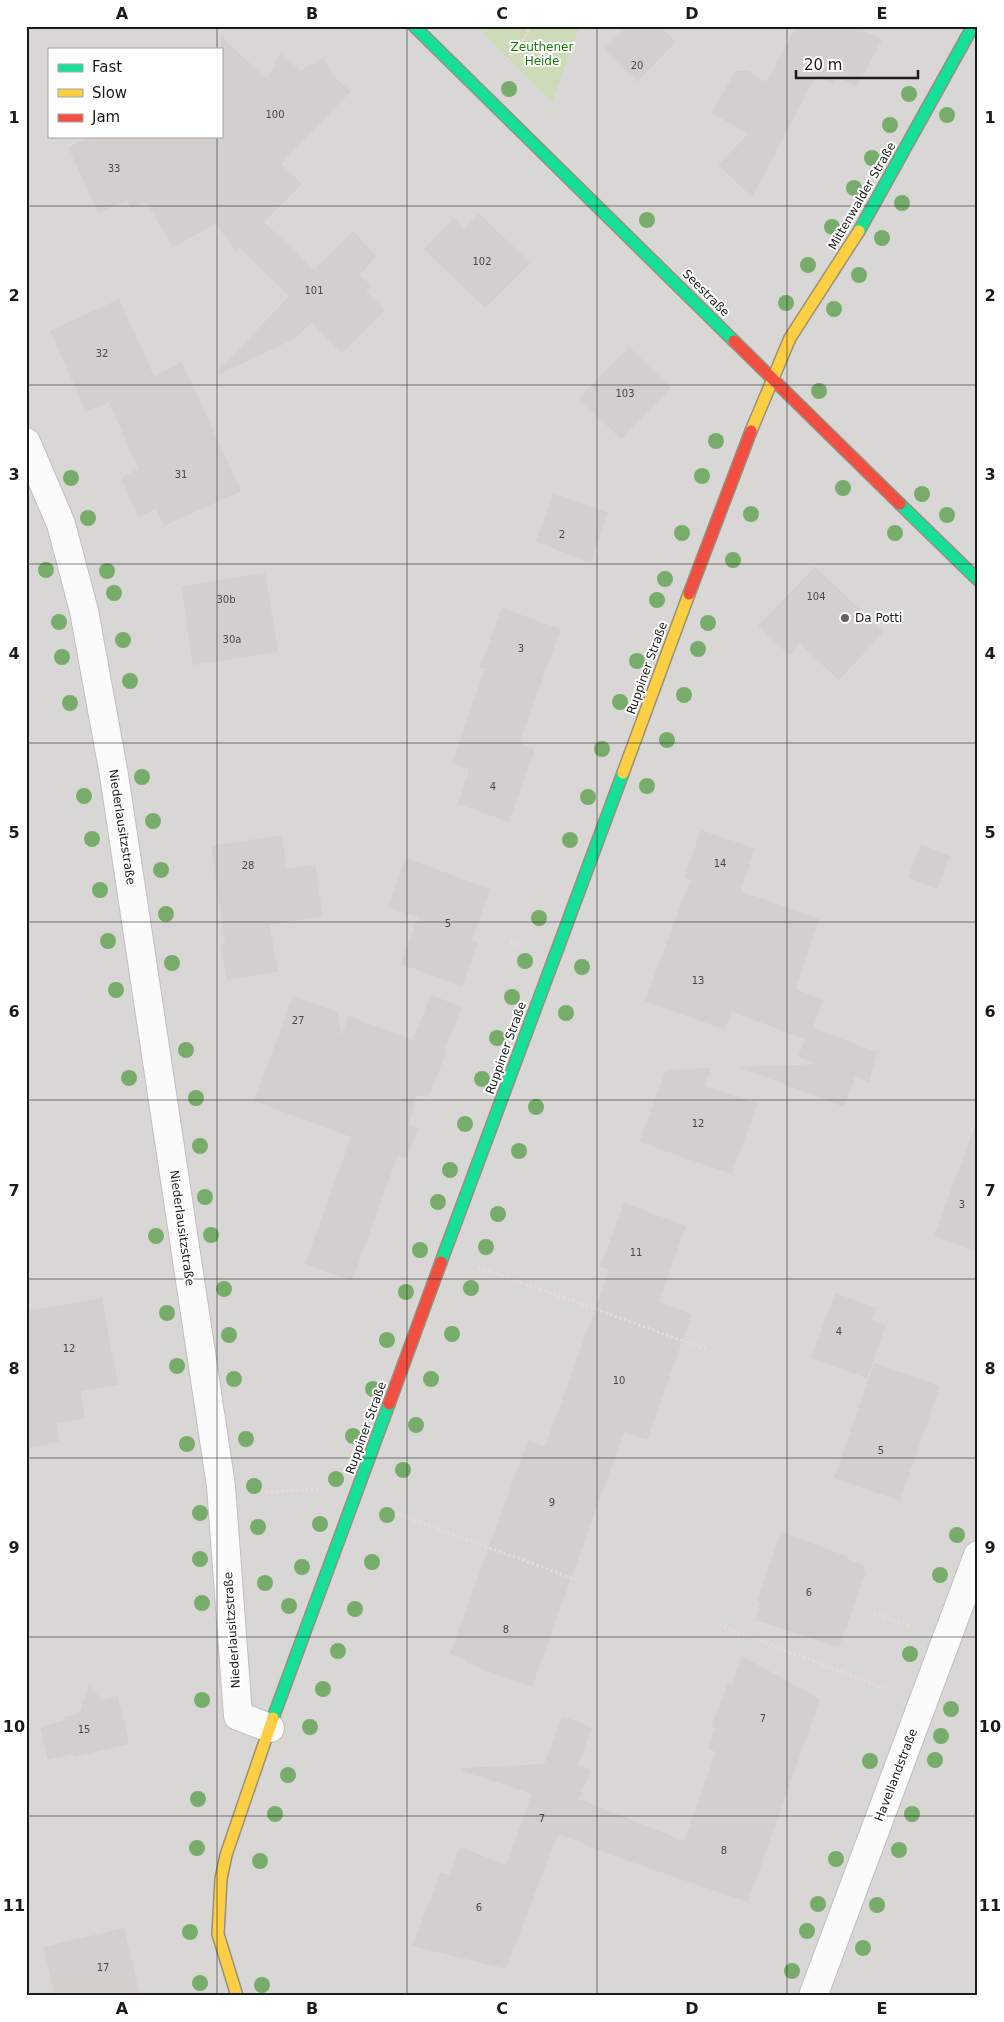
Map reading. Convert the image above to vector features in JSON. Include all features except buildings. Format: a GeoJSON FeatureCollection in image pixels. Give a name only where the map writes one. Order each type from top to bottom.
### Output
{"type":"FeatureCollection","features":[{"type":"Feature","properties":{"kind":"street","name":"Seestraße"},"geometry":{"type":"LineString","coordinates":[[414,26],[978,580]]}},
{"type":"Feature","properties":{"kind":"street","name":"Mittenwalder Straße"},"geometry":{"type":"LineString","coordinates":[[773,379],[790,338],[852,244],[973,26]]}},
{"type":"Feature","properties":{"kind":"street","name":"Ruppiner Straße"},"geometry":{"type":"LineString","coordinates":[[270,1728],[739,459],[773,379]]}},
{"type":"Feature","properties":{"kind":"street","name":"Niederlausitzstraße"},"geometry":{"type":"LineString","coordinates":[[26,442],[61,524],[84,611],[114,774],[221,1486],[238,1716],[270,1728]]}},
{"type":"Feature","properties":{"kind":"street","name":"Havellandstraße"},"geometry":{"type":"LineString","coordinates":[[813,1996],[978,1554]]}},
{"type":"Feature","properties":{"kind":"street"},"geometry":{"type":"LineString","coordinates":[[237,1996],[218,1934],[221,1879],[226,1855],[270,1728]]}},
{"type":"Feature","properties":{"kind":"path"},"geometry":{"type":"LineString","coordinates":[[482,92],[524,38],[530,26]]}},
{"type":"Feature","properties":{"kind":"path"},"geometry":{"type":"LineString","coordinates":[[445,1255],[706,1349]]}},
{"type":"Feature","properties":{"kind":"path"},"geometry":{"type":"LineString","coordinates":[[266,1492],[323,1488]]}},
{"type":"Feature","properties":{"kind":"path"},"geometry":{"type":"LineString","coordinates":[[355,1497],[398,1515],[580,1581]]}},
{"type":"Feature","properties":{"kind":"path"},"geometry":{"type":"LineString","coordinates":[[874,1613],[910,1626]]}},
{"type":"Feature","properties":{"kind":"path"},"geometry":{"type":"LineString","coordinates":[[719,1626],[886,1689]]}},
{"type":"Feature","properties":{"kind":"shaded area"},"geometry":{"type":"Polygon","coordinates":[[[26,26],[476,26],[552,101],[580,26],[978,26],[978,1996],[26,1996],[26,26]]]}},
{"type":"Feature","properties":{"kind":"shaded area"},"geometry":{"type":"Polygon","coordinates":[[[956,627],[978,648],[978,770],[915,837],[806,798],[797,788],[956,627]]]}},
{"type":"Feature","properties":{"kind":"shaded area"},"geometry":{"type":"Polygon","coordinates":[[[737,672],[797,728],[753,778],[703,754],[737,672]]]}},
{"type":"Feature","properties":{"kind":"green space","name":"Zeuthener Heide"},"geometry":{"type":"Polygon","coordinates":[[[476,26],[580,26],[552,102],[476,26]]]}},
{"type":"Feature","properties":{"kind":"traffic: fast"},"geometry":{"type":"LineString","coordinates":[[414,26],[734,341]]}},
{"type":"Feature","properties":{"kind":"traffic: fast"},"geometry":{"type":"LineString","coordinates":[[859,231],[973,26]]}},
{"type":"Feature","properties":{"kind":"traffic: fast"},"geometry":{"type":"LineString","coordinates":[[900,504],[978,580]]}},
{"type":"Feature","properties":{"kind":"traffic: fast"},"geometry":{"type":"LineString","coordinates":[[441,1262],[623,773]]}},
{"type":"Feature","properties":{"kind":"traffic: fast"},"geometry":{"type":"LineString","coordinates":[[273,1718],[389,1404]]}},
{"type":"Feature","properties":{"kind":"traffic: slow"},"geometry":{"type":"LineString","coordinates":[[751,431],[790,338],[859,231]]}},
{"type":"Feature","properties":{"kind":"traffic: slow"},"geometry":{"type":"LineString","coordinates":[[623,773],[689,594]]}},
{"type":"Feature","properties":{"kind":"traffic: slow"},"geometry":{"type":"LineString","coordinates":[[237,1996],[218,1934],[221,1879],[226,1855],[273,1718]]}},
{"type":"Feature","properties":{"kind":"traffic: jam"},"geometry":{"type":"LineString","coordinates":[[734,341],[900,504]]}},
{"type":"Feature","properties":{"kind":"traffic: jam"},"geometry":{"type":"LineString","coordinates":[[689,594],[751,431]]}},
{"type":"Feature","properties":{"kind":"traffic: jam"},"geometry":{"type":"LineString","coordinates":[[389,1404],[441,1262]]}},
{"type":"Feature","properties":{"kind":"place","name":"Da Potti"},"geometry":{"type":"Point","coordinates":[845,618]}}]}
